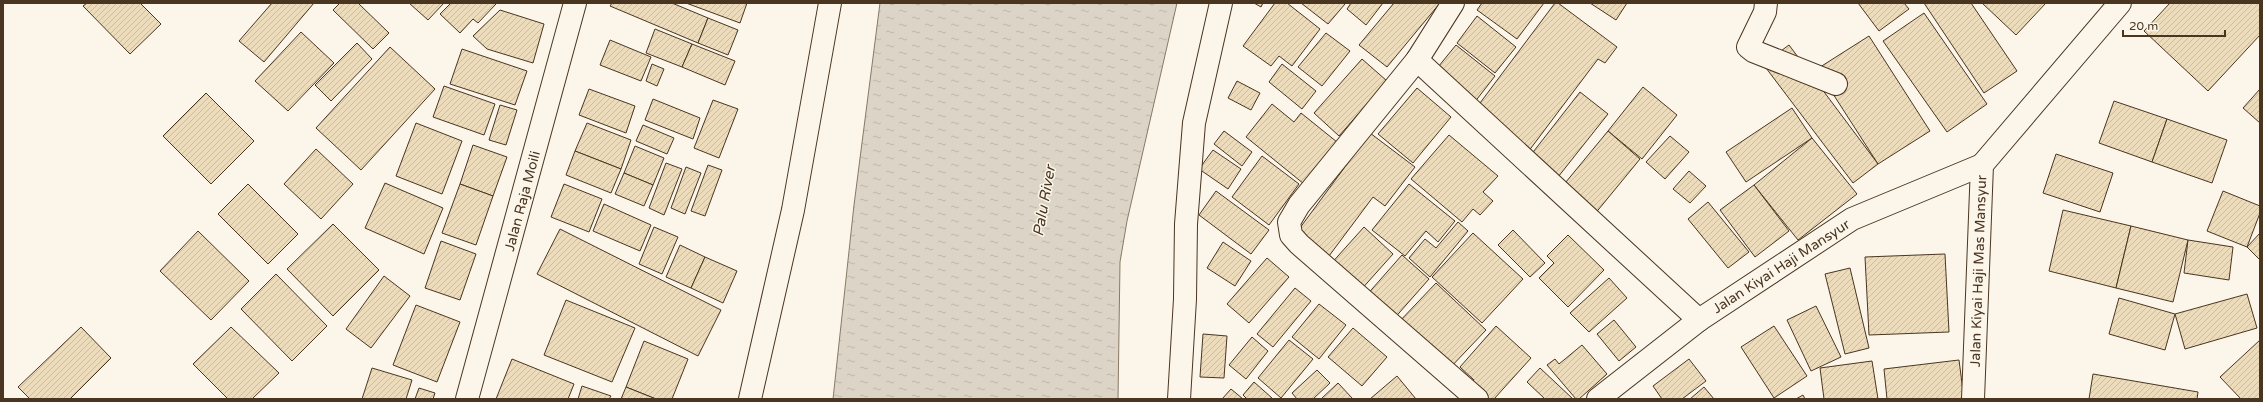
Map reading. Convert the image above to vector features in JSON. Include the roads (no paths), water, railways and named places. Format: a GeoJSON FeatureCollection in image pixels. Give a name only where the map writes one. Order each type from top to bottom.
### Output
{"type":"FeatureCollection","features":[{"type":"Feature","properties":{"kind":"street"},"geometry":{"type":"LineString","coordinates":[[750,399],[793,210],[830,3]]}},
{"type":"Feature","properties":{"kind":"street"},"geometry":{"type":"LineString","coordinates":[[1179,399],[1186,299],[1186,224],[1194,124],[1221,3]]}},
{"type":"Feature","properties":{"kind":"street"},"geometry":{"type":"LineString","coordinates":[[1453,3],[1417,60],[1306,194],[1289,222],[1291,235],[1477,399]]}},
{"type":"Feature","properties":{"kind":"street"},"geometry":{"type":"LineString","coordinates":[[1766,3],[1765,12],[1748,47],[1753,51],[1788,66],[1836,84]]}},
{"type":"Feature","properties":{"kind":"street","name":"Jalan Kiyai Haji Mas Mansyur"},"geometry":{"type":"LineString","coordinates":[[1973,399],[1982,164],[2120,3]]}},
{"type":"Feature","properties":{"kind":"street","name":"Jalan Raja Moili"},"geometry":{"type":"LineString","coordinates":[[467,399],[568,6]]}},
{"type":"Feature","properties":{"kind":"street"},"geometry":{"type":"LineString","coordinates":[[1417,60],[1699,320]]}},
{"type":"Feature","properties":{"kind":"street","name":"Jalan Kiyai Haji Mansyur"},"geometry":{"type":"LineString","coordinates":[[1598,399],[1699,320],[1852,219],[1982,164]]}},
{"type":"Feature","properties":{"kind":"water","name":"Palu River"},"geometry":{"type":"Polygon","coordinates":[[[880,3],[1177,3],[1127,221],[1120,262],[1118,399],[833,399],[854,205],[880,3]]]}}]}
